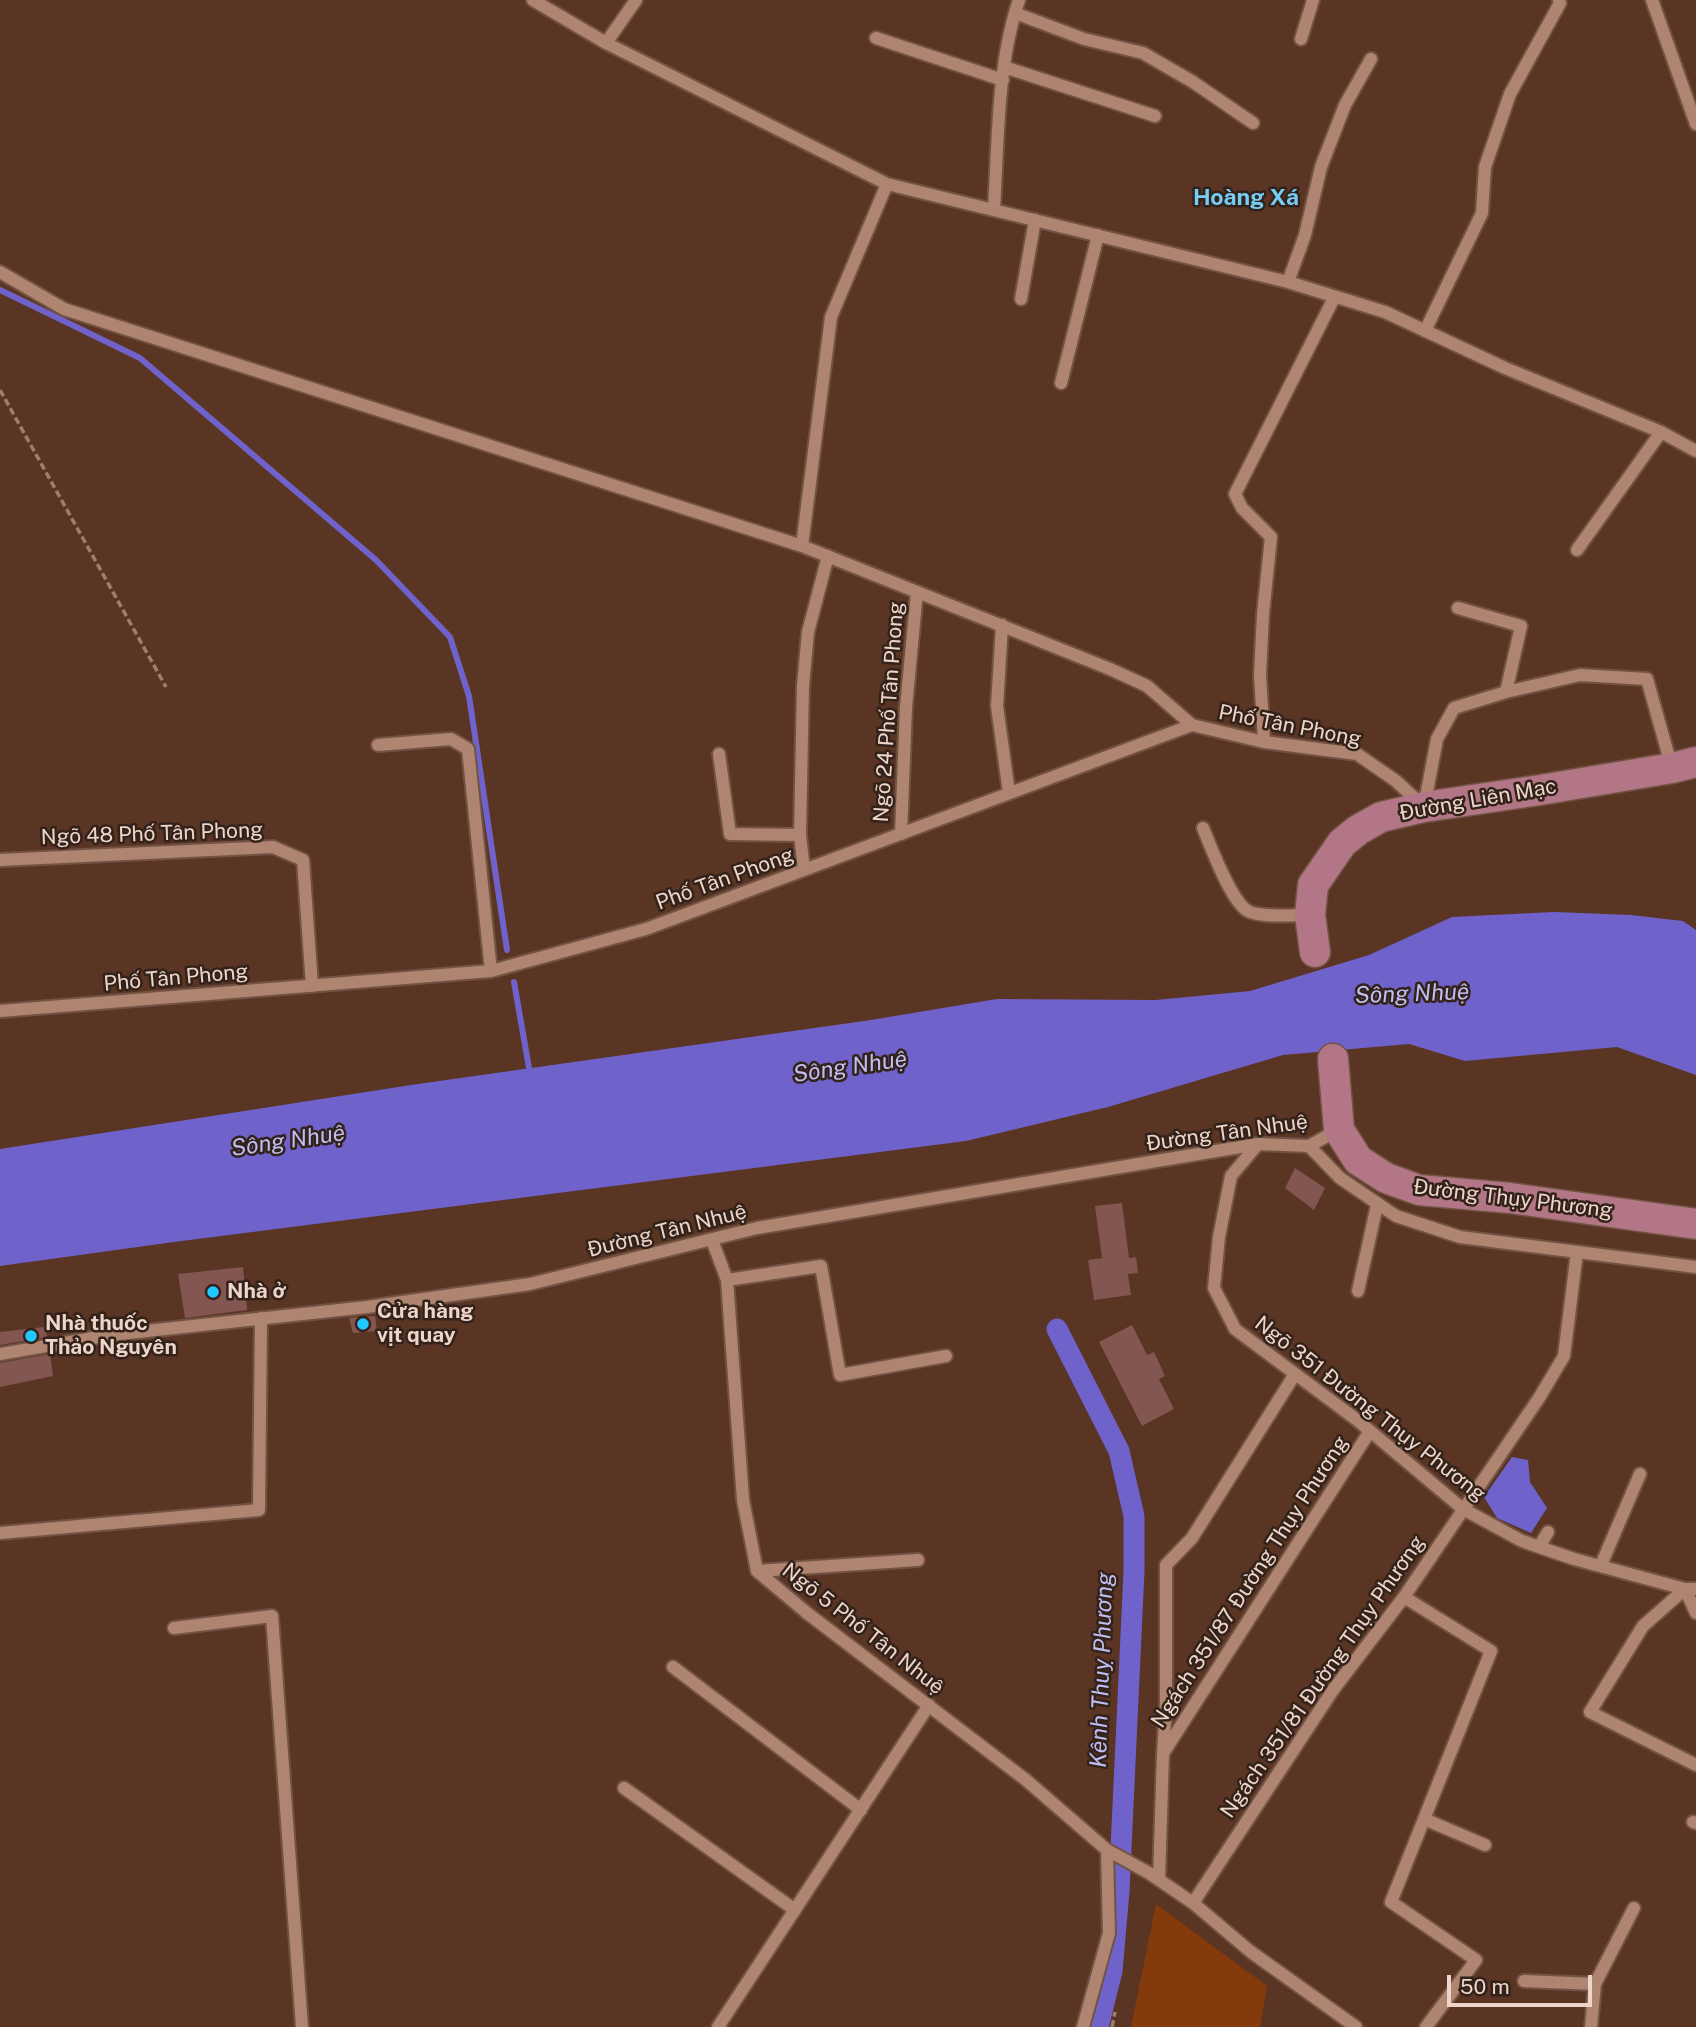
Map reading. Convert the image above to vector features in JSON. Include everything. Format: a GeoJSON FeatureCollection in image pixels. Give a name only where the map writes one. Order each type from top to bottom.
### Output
{"type":"FeatureCollection","features":[{"type":"Feature","properties":{"kind":"main road","name":"Đường Liên Mạc"},"geometry":{"type":"LineString","coordinates":[[1315,952],[1310,915],[1313,885],[1342,843],[1381,817],[1424,807],[1684,765]]}},
{"type":"Feature","properties":{"kind":"main road","name":"Đường Thụy Phương"},"geometry":{"type":"LineString","coordinates":[[1332,1059],[1339,1130],[1358,1160],[1386,1178],[1419,1190],[1510,1198],[1696,1224]]}},
{"type":"Feature","properties":{"kind":"street"},"geometry":{"type":"LineString","coordinates":[[533,0],[606,43],[887,184],[1288,282],[1385,312],[1505,368],[1661,432],[1696,450]]}},
{"type":"Feature","properties":{"kind":"street"},"geometry":{"type":"LineString","coordinates":[[606,43],[636,0]]}},
{"type":"Feature","properties":{"kind":"street"},"geometry":{"type":"LineString","coordinates":[[994,210],[1003,73],[1014,13],[1019,0]]}},
{"type":"Feature","properties":{"kind":"street"},"geometry":{"type":"LineString","coordinates":[[1301,39],[1313,0]]}},
{"type":"Feature","properties":{"kind":"street"},"geometry":{"type":"LineString","coordinates":[[1425,331],[1482,213],[1485,167],[1510,94],[1560,4],[1559,0]]}},
{"type":"Feature","properties":{"kind":"street"},"geometry":{"type":"LineString","coordinates":[[1652,0],[1696,124]]}},
{"type":"Feature","properties":{"kind":"street"},"geometry":{"type":"LineString","coordinates":[[1014,13],[1084,38],[1143,53],[1253,122]]}},
{"type":"Feature","properties":{"kind":"street"},"geometry":{"type":"LineString","coordinates":[[876,38],[1155,116]]}},
{"type":"Feature","properties":{"kind":"street"},"geometry":{"type":"LineString","coordinates":[[1288,282],[1305,235],[1321,167],[1345,105],[1371,59]]}},
{"type":"Feature","properties":{"kind":"street"},"geometry":{"type":"LineString","coordinates":[[802,546],[831,317],[887,184]]}},
{"type":"Feature","properties":{"kind":"street"},"geometry":{"type":"LineString","coordinates":[[1021,299],[1035,220]]}},
{"type":"Feature","properties":{"kind":"street"},"geometry":{"type":"LineString","coordinates":[[1061,383],[1098,234]]}},
{"type":"Feature","properties":{"kind":"street"},"geometry":{"type":"LineString","coordinates":[[0,272],[64,309],[802,546],[1110,669],[1147,686],[1192,725]]}},
{"type":"Feature","properties":{"kind":"street"},"geometry":{"type":"LineString","coordinates":[[1264,743],[1260,675],[1271,537],[1242,509],[1235,494],[1334,298]]}},
{"type":"Feature","properties":{"kind":"street"},"geometry":{"type":"LineString","coordinates":[[1577,550],[1661,432]]}},
{"type":"Feature","properties":{"kind":"street"},"geometry":{"type":"LineString","coordinates":[[804,870],[800,835],[803,686],[808,632],[828,556]]}},
{"type":"Feature","properties":{"kind":"street","name":"Ngõ 24 Phố Tân Phong"},"geometry":{"type":"LineString","coordinates":[[901,834],[906,707],[917,592]]}},
{"type":"Feature","properties":{"kind":"street"},"geometry":{"type":"LineString","coordinates":[[1458,608],[1521,626],[1506,692]]}},
{"type":"Feature","properties":{"kind":"street"},"geometry":{"type":"LineString","coordinates":[[1002,625],[997,706],[1009,793]]}},
{"type":"Feature","properties":{"kind":"street"},"geometry":{"type":"LineString","coordinates":[[1424,807],[1437,739],[1454,708],[1506,692],[1580,675],[1647,679],[1684,765]]}},
{"type":"Feature","properties":{"kind":"street","name":"Phố Tân Phong"},"geometry":{"type":"LineString","coordinates":[[0,1011],[491,971],[646,929],[1192,725],[1264,743],[1357,754],[1396,780],[1424,807]]}},
{"type":"Feature","properties":{"kind":"street"},"geometry":{"type":"LineString","coordinates":[[378,745],[451,739],[468,749],[491,971]]}},
{"type":"Feature","properties":{"kind":"street"},"geometry":{"type":"LineString","coordinates":[[719,754],[730,834],[800,835]]}},
{"type":"Feature","properties":{"kind":"street"},"geometry":{"type":"LineString","coordinates":[[1203,828],[1217,862],[1243,907],[1255,913],[1310,915]]}},
{"type":"Feature","properties":{"kind":"street","name":"Ngõ 48 Phố Tân Phong"},"geometry":{"type":"LineString","coordinates":[[0,860],[273,847],[303,860],[312,986]]}},
{"type":"Feature","properties":{"kind":"street","name":"Đường Tân Nhuệ"},"geometry":{"type":"LineString","coordinates":[[0,1354],[110,1335],[367,1307],[530,1284],[757,1228],[1258,1144],[1309,1146],[1339,1130]]}},
{"type":"Feature","properties":{"kind":"street","name":"Ngõ 351 Đường Thụy Phương"},"geometry":{"type":"LineString","coordinates":[[1258,1144],[1231,1176],[1219,1237],[1214,1288],[1235,1329],[1370,1431],[1463,1509],[1522,1541],[1539,1547],[1574,1559],[1690,1589]]}},
{"type":"Feature","properties":{"kind":"street","name":"Đường Thụy Phương"},"geometry":{"type":"LineString","coordinates":[[1309,1146],[1340,1178],[1377,1205],[1396,1216],[1460,1237],[1696,1267]]}},
{"type":"Feature","properties":{"kind":"street"},"geometry":{"type":"LineString","coordinates":[[1358,1291],[1377,1205]]}},
{"type":"Feature","properties":{"kind":"street","name":"Ngõ 5 Phố Tân Nhuệ"},"geometry":{"type":"LineString","coordinates":[[712,1240],[727,1280],[743,1500],[757,1571],[807,1613],[1026,1780],[1107,1850],[1193,1903],[1251,1952],[1356,2027]]}},
{"type":"Feature","properties":{"kind":"street","name":"Ngách 351/81 Đường Thụy Phương"},"geometry":{"type":"LineString","coordinates":[[1193,1903],[1333,1690],[1404,1597],[1539,1398],[1564,1356],[1577,1252]]}},
{"type":"Feature","properties":{"kind":"street"},"geometry":{"type":"LineString","coordinates":[[727,1280],[821,1266],[840,1375],[946,1356]]}},
{"type":"Feature","properties":{"kind":"street"},"geometry":{"type":"LineString","coordinates":[[0,1533],[259,1510],[261,1318]]}},
{"type":"Feature","properties":{"kind":"street"},"geometry":{"type":"LineString","coordinates":[[1154,1877],[1166,1703],[1166,1565],[1192,1538],[1296,1374]]}},
{"type":"Feature","properties":{"kind":"street","name":"Ngách 351/87 Đường Thụy Phương"},"geometry":{"type":"LineString","coordinates":[[1163,1754],[1370,1431]]}},
{"type":"Feature","properties":{"kind":"street"},"geometry":{"type":"LineString","coordinates":[[1601,1565],[1640,1474]]}},
{"type":"Feature","properties":{"kind":"street"},"geometry":{"type":"LineString","coordinates":[[1539,1547],[1548,1532]]}},
{"type":"Feature","properties":{"kind":"street"},"geometry":{"type":"LineString","coordinates":[[757,1571],[918,1560]]}},
{"type":"Feature","properties":{"kind":"street"},"geometry":{"type":"LineString","coordinates":[[1696,1613],[1690,1589],[1643,1626],[1590,1712],[1696,1765]]}},
{"type":"Feature","properties":{"kind":"street"},"geometry":{"type":"LineString","coordinates":[[1404,1597],[1491,1651],[1391,1902],[1476,1960],[1426,2027]]}},
{"type":"Feature","properties":{"kind":"street"},"geometry":{"type":"LineString","coordinates":[[174,1628],[272,1616],[302,2027]]}},
{"type":"Feature","properties":{"kind":"street"},"geometry":{"type":"LineString","coordinates":[[673,1668],[861,1810]]}},
{"type":"Feature","properties":{"kind":"street"},"geometry":{"type":"LineString","coordinates":[[718,2027],[929,1705]]}},
{"type":"Feature","properties":{"kind":"street"},"geometry":{"type":"LineString","coordinates":[[624,1788],[795,1910]]}},
{"type":"Feature","properties":{"kind":"street"},"geometry":{"type":"LineString","coordinates":[[1424,1819],[1485,1845]]}},
{"type":"Feature","properties":{"kind":"street"},"geometry":{"type":"LineString","coordinates":[[1083,2027],[1109,1933],[1107,1850]]}},
{"type":"Feature","properties":{"kind":"street"},"geometry":{"type":"LineString","coordinates":[[1591,2027],[1595,1984],[1633,1908]]}},
{"type":"Feature","properties":{"kind":"street"},"geometry":{"type":"LineString","coordinates":[[1524,1981],[1595,1984]]}},
{"type":"Feature","properties":{"kind":"path"},"geometry":{"type":"LineString","coordinates":[[0,390],[166,687]]}},
{"type":"Feature","properties":{"kind":"path"},"geometry":{"type":"LineString","coordinates":[[1112,2027],[1115,2012]]}},
{"type":"Feature","properties":{"kind":"shaded area"},"geometry":{"type":"Polygon","coordinates":[[[1156,1904],[1267,1986],[1260,2027],[1131,2027],[1156,1904]]]}},
{"type":"Feature","properties":{"kind":"water","name":"Sông Nhuệ"},"geometry":{"type":"Polygon","coordinates":[[[1554,912],[1631,915],[1683,921],[1696,930],[1696,1075],[1617,1047],[1465,1061],[1409,1044],[1283,1055],[1108,1107],[966,1141],[0,1266],[0,1149],[411,1085],[871,1020],[997,999],[1156,1000],[1250,991],[1369,955],[1452,917],[1554,912]]]}},
{"type":"Feature","properties":{"kind":"water"},"geometry":{"type":"Polygon","coordinates":[[[1512,1457],[1528,1460],[1530,1482],[1547,1508],[1531,1533],[1497,1518],[1484,1497],[1512,1457]]]}},
{"type":"Feature","properties":{"kind":"building"},"geometry":{"type":"Polygon","coordinates":[[[1295,1168],[1325,1188],[1314,1210],[1285,1188],[1295,1168]]]}},
{"type":"Feature","properties":{"kind":"building"},"geometry":{"type":"Polygon","coordinates":[[[1122,1203],[1129,1258],[1136,1257],[1138,1273],[1128,1274],[1131,1295],[1094,1300],[1088,1260],[1102,1258],[1095,1206],[1122,1203]]]}},
{"type":"Feature","properties":{"kind":"building","name":"Nhà ở"},"geometry":{"type":"Polygon","coordinates":[[[243,1267],[247,1310],[185,1318],[178,1274],[243,1267]]]}},
{"type":"Feature","properties":{"kind":"building","name":"Cửa hàng vịt quay"},"geometry":{"type":"Polygon","coordinates":[[[375,1316],[377,1331],[353,1333],[349,1318],[375,1316]]]}},
{"type":"Feature","properties":{"kind":"building"},"geometry":{"type":"Polygon","coordinates":[[[1132,1325],[1147,1355],[1154,1352],[1165,1376],[1159,1379],[1174,1409],[1142,1426],[1099,1342],[1132,1325]]]}},
{"type":"Feature","properties":{"kind":"building"},"geometry":{"type":"Polygon","coordinates":[[[44,1327],[47,1337],[0,1345],[0,1332],[44,1327]]]}},
{"type":"Feature","properties":{"kind":"building"},"geometry":{"type":"Polygon","coordinates":[[[50,1354],[53,1376],[0,1387],[0,1363],[50,1354]]]}},
{"type":"Feature","properties":{"kind":"waterway"},"geometry":{"type":"LineString","coordinates":[[0,290],[140,358],[376,560],[450,637],[469,696],[507,950]]}},
{"type":"Feature","properties":{"kind":"waterway"},"geometry":{"type":"LineString","coordinates":[[514,982],[529,1068]]}},
{"type":"Feature","properties":{"kind":"waterway","name":"Kênh Thuỵ Phương"},"geometry":{"type":"LineString","coordinates":[[1057,1329],[1119,1451],[1134,1516],[1134,1571],[1119,1891],[1112,1971],[1098,2027]]}},
{"type":"Feature","properties":{"kind":"place","name":"Nhà ở"},"geometry":{"type":"Point","coordinates":[213,1292]}},
{"type":"Feature","properties":{"kind":"place","name":"Cửa hàng vịt quay"},"geometry":{"type":"Point","coordinates":[363,1324]}},
{"type":"Feature","properties":{"kind":"place","name":"Nhà thuốc Thảo Nguyên"},"geometry":{"type":"Point","coordinates":[31,1336]}},
{"type":"Feature","properties":{"kind":"district","name":"Hoàng Xá"},"geometry":{"type":"Point","coordinates":[1246,198]}}]}
